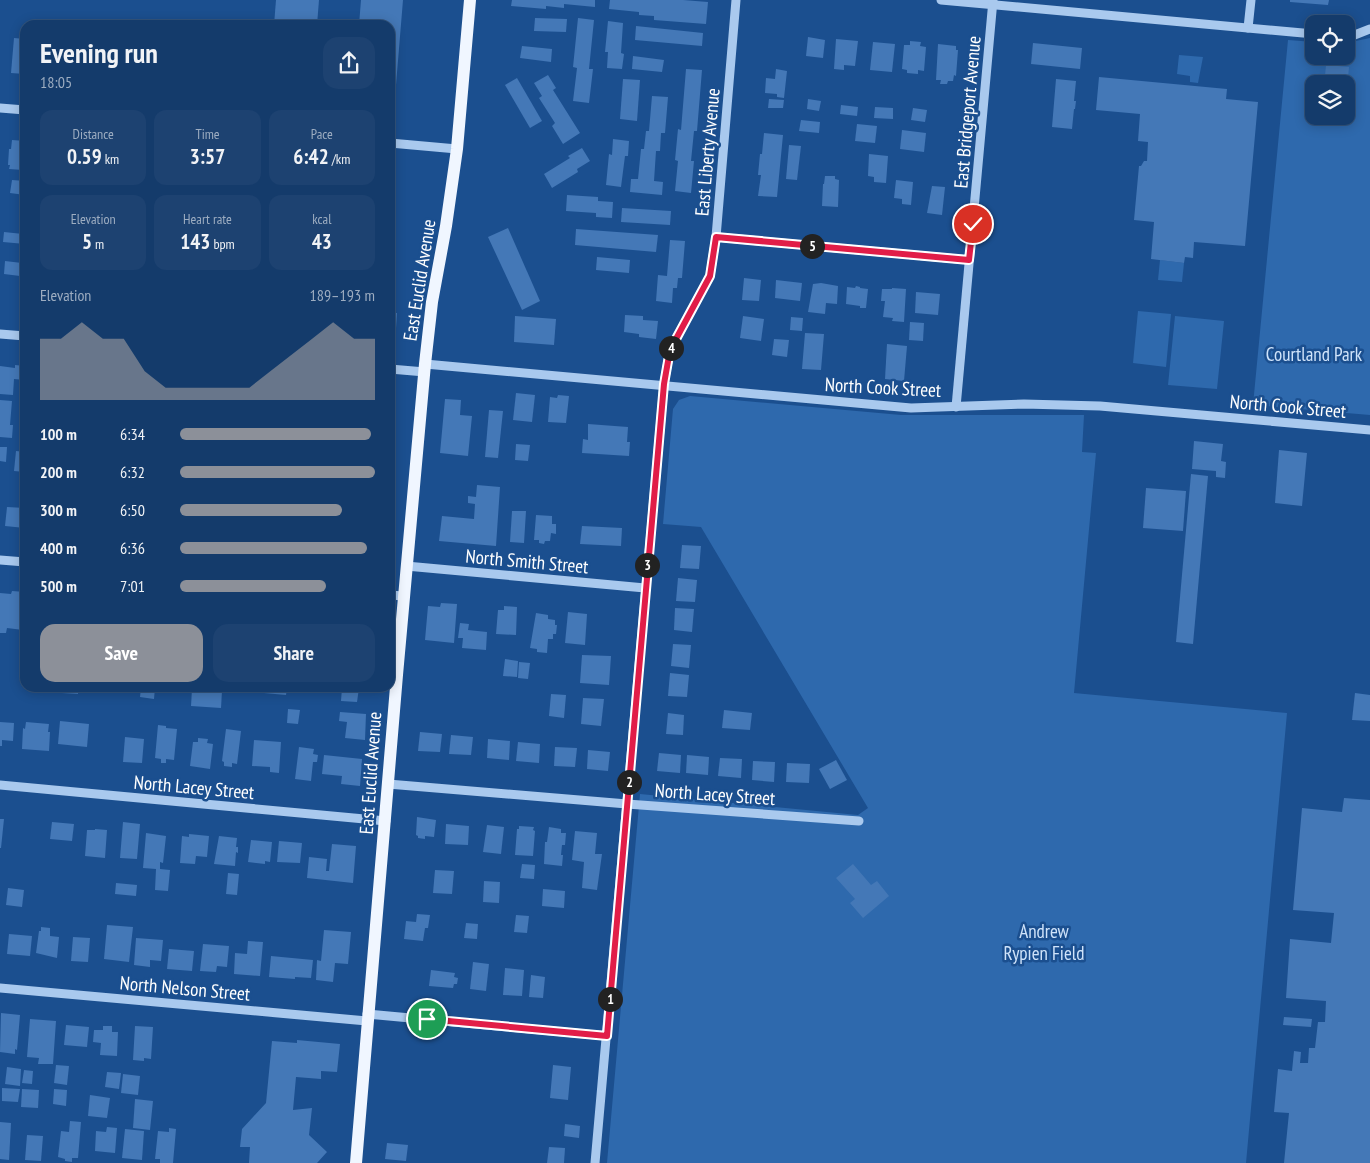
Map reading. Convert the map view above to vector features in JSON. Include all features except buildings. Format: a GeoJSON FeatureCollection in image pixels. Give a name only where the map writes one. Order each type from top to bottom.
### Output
{"type":"FeatureCollection","features":[{"type":"Feature","properties":{"kind":"main road","name":"East Euclid Avenue"},"geometry":{"type":"LineString","coordinates":[[356,1163],[406,566],[425,368],[432,302],[446,226],[457,149],[470,0]]}},
{"type":"Feature","properties":{"kind":"street","name":"East Liberty Avenue"},"geometry":{"type":"LineString","coordinates":[[595,1163],[664,384],[670,350],[710,276],[716,237],[736,0]]}},
{"type":"Feature","properties":{"kind":"street"},"geometry":{"type":"LineString","coordinates":[[941,0],[992,2],[1305,33]]}},
{"type":"Feature","properties":{"kind":"street"},"geometry":{"type":"LineString","coordinates":[[1248,28],[1250,0]]}},
{"type":"Feature","properties":{"kind":"street","name":"East Bridgeport Avenue"},"geometry":{"type":"LineString","coordinates":[[956,407],[992,2]]}},
{"type":"Feature","properties":{"kind":"street"},"geometry":{"type":"LineString","coordinates":[[1355,35],[1370,29]]}},
{"type":"Feature","properties":{"kind":"street"},"geometry":{"type":"LineString","coordinates":[[0,108],[20,110]]}},
{"type":"Feature","properties":{"kind":"street"},"geometry":{"type":"LineString","coordinates":[[395,143],[457,149]]}},
{"type":"Feature","properties":{"kind":"street"},"geometry":{"type":"LineString","coordinates":[[716,237],[969,260]]}},
{"type":"Feature","properties":{"kind":"street"},"geometry":{"type":"LineString","coordinates":[[0,334],[20,336]]}},
{"type":"Feature","properties":{"kind":"street","name":"North Cook Street"},"geometry":{"type":"LineString","coordinates":[[395,369],[425,368],[664,384],[911,408],[1024,404],[1100,406],[1370,430]]}},
{"type":"Feature","properties":{"kind":"street"},"geometry":{"type":"LineString","coordinates":[[0,560],[20,562]]}},
{"type":"Feature","properties":{"kind":"street","name":"North Smith Street"},"geometry":{"type":"LineString","coordinates":[[406,566],[645,588]]}},
{"type":"Feature","properties":{"kind":"street"},"geometry":{"type":"LineString","coordinates":[[395,595],[404,596]]}},
{"type":"Feature","properties":{"kind":"street","name":"North Lacey Street"},"geometry":{"type":"LineString","coordinates":[[388,784],[859,821]]}},
{"type":"Feature","properties":{"kind":"street","name":"North Lacey Street"},"geometry":{"type":"LineString","coordinates":[[0,785],[386,821]]}},
{"type":"Feature","properties":{"kind":"street","name":"North Nelson Street"},"geometry":{"type":"LineString","coordinates":[[0,988],[607,1036]]}},
{"type":"Feature","properties":{"kind":"green space","name":"Courtland Park"},"geometry":{"type":"Polygon","coordinates":[[[1370,38],[1370,415],[1253,405],[1288,40],[1305,41],[1305,65],[1355,65],[1355,41],[1370,38]]]}},
{"type":"Feature","properties":{"kind":"green space"},"geometry":{"type":"Polygon","coordinates":[[[1179,55],[1203,57],[1198,83],[1190,82],[1190,76],[1177,74],[1179,55]]]}},
{"type":"Feature","properties":{"kind":"green space"},"geometry":{"type":"Polygon","coordinates":[[[1160,260],[1184,263],[1182,282],[1158,280],[1160,260]]]}},
{"type":"Feature","properties":{"kind":"green space"},"geometry":{"type":"Polygon","coordinates":[[[1138,311],[1171,314],[1166,367],[1133,363],[1138,311]]]}},
{"type":"Feature","properties":{"kind":"green space"},"geometry":{"type":"Polygon","coordinates":[[[1175,316],[1224,321],[1217,389],[1168,385],[1175,316]]]}},
{"type":"Feature","properties":{"kind":"green space","name":"Andrew Rypien Field"},"geometry":{"type":"Polygon","coordinates":[[[690,396],[901,415],[1084,415],[1082,452],[1096,453],[1074,693],[1287,713],[1246,1163],[607,1163],[640,794],[858,815],[868,808],[701,527],[663,524],[673,409],[679,400],[690,396]]]}},
{"type":"Feature","properties":{"kind":"route"},"geometry":{"type":"LineString","coordinates":[[427,1019],[607,1036],[664,384],[670,350],[710,276],[716,237],[969,260],[973,224]]}}]}
